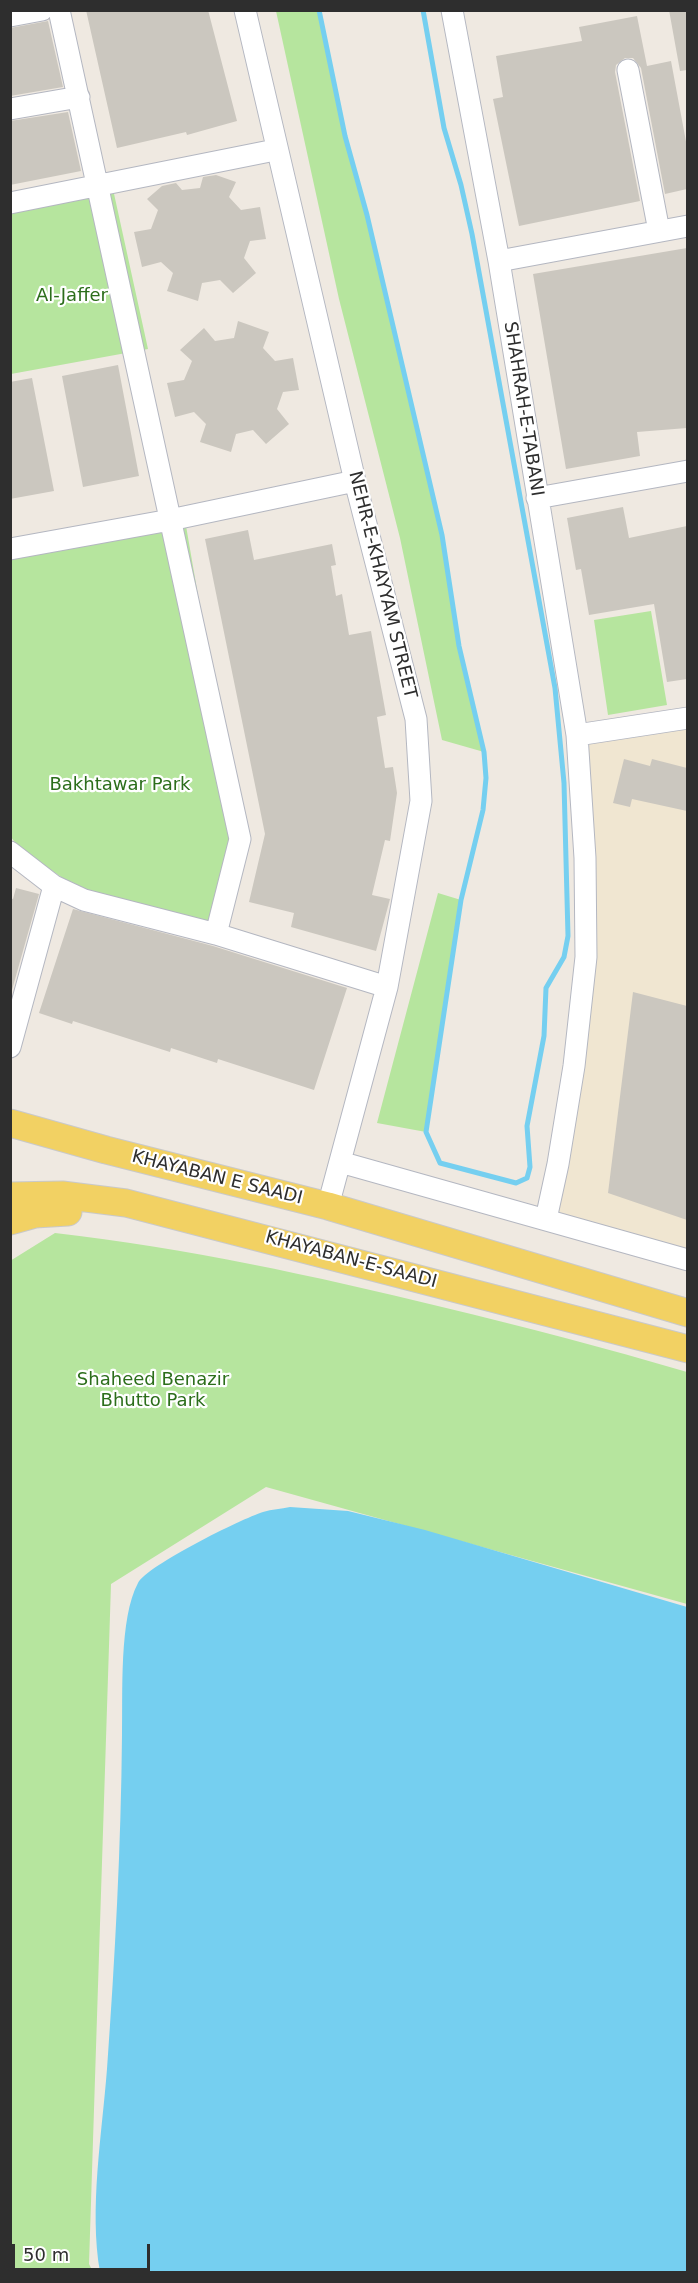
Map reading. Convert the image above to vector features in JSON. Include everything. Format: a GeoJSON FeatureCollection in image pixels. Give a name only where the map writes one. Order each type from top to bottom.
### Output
{"type":"FeatureCollection","features":[{"type":"Feature","properties":{"kind":"main road"},"geometry":{"type":"LineString","coordinates":[[10,1123],[106,1150]]}},
{"type":"Feature","properties":{"kind":"main road"},"geometry":{"type":"LineString","coordinates":[[10,1137],[106,1150]]}},
{"type":"Feature","properties":{"kind":"main road","name":"KHAYABAN E SAADI"},"geometry":{"type":"LineString","coordinates":[[106,1150],[328,1206]]}},
{"type":"Feature","properties":{"kind":"main road","name":"KHAYABAN-E-SAADI"},"geometry":{"type":"LineString","coordinates":[[10,1196],[62,1195],[126,1203],[172,1213],[687,1349]]}},
{"type":"Feature","properties":{"kind":"main road"},"geometry":{"type":"LineString","coordinates":[[328,1206],[687,1313]]}},
{"type":"Feature","properties":{"kind":"main road"},"geometry":{"type":"LineString","coordinates":[[10,1221],[35,1214],[172,1213]]}},
{"type":"Feature","properties":{"kind":"street"},"geometry":{"type":"LineString","coordinates":[[10,16],[42,10]]}},
{"type":"Feature","properties":{"kind":"street"},"geometry":{"type":"LineString","coordinates":[[59,10],[240,839],[216,934]]}},
{"type":"Feature","properties":{"kind":"street","name":"NEHR-E-KHAYYAM STREET"},"geometry":{"type":"LineString","coordinates":[[245,10],[275,150],[355,481],[416,719],[422,801],[387,987],[328,1206]]}},
{"type":"Feature","properties":{"kind":"street","name":"SHAHRAH-E-TABANI"},"geometry":{"type":"LineString","coordinates":[[452,10],[499,261],[577,735],[588,913],[586,957],[570,1088],[546,1219]]}},
{"type":"Feature","properties":{"kind":"street"},"geometry":{"type":"LineString","coordinates":[[628,69],[659,231]]}},
{"type":"Feature","properties":{"kind":"street"},"geometry":{"type":"LineString","coordinates":[[10,109],[78,98]]}},
{"type":"Feature","properties":{"kind":"street"},"geometry":{"type":"LineString","coordinates":[[10,203],[275,150]]}},
{"type":"Feature","properties":{"kind":"street"},"geometry":{"type":"LineString","coordinates":[[499,261],[687,226]]}},
{"type":"Feature","properties":{"kind":"street"},"geometry":{"type":"LineString","coordinates":[[537,498],[687,471]]}},
{"type":"Feature","properties":{"kind":"street"},"geometry":{"type":"LineString","coordinates":[[10,549],[170,520],[355,481]]}},
{"type":"Feature","properties":{"kind":"street"},"geometry":{"type":"LineString","coordinates":[[577,735],[687,718]]}},
{"type":"Feature","properties":{"kind":"street"},"geometry":{"type":"LineString","coordinates":[[10,852],[54,886],[84,900],[216,934],[387,987]]}},
{"type":"Feature","properties":{"kind":"street"},"geometry":{"type":"LineString","coordinates":[[10,1047],[54,886]]}},
{"type":"Feature","properties":{"kind":"street"},"geometry":{"type":"LineString","coordinates":[[340,1162],[687,1260]]}},
{"type":"Feature","properties":{"kind":"shaded area"},"geometry":{"type":"Polygon","coordinates":[[[687,718],[687,1260],[546,1219],[586,957],[577,735],[687,718]]]}},
{"type":"Feature","properties":{"kind":"green space"},"geometry":{"type":"Polygon","coordinates":[[[276,11],[319,11],[345,136],[367,215],[442,535],[459,646],[484,752],[442,740],[400,538],[339,299],[276,11]]]}},
{"type":"Feature","properties":{"kind":"green space","name":"Al-Jaffer"},"geometry":{"type":"Polygon","coordinates":[[[111,180],[148,349],[11,374],[11,201],[111,180]]]}},
{"type":"Feature","properties":{"kind":"green space","name":"Bakhtawar Park"},"geometry":{"type":"Polygon","coordinates":[[[185,520],[240,839],[225,927],[97,896],[70,883],[19,848],[11,837],[11,554],[185,520]]]}},
{"type":"Feature","properties":{"kind":"green space"},"geometry":{"type":"Polygon","coordinates":[[[651,611],[667,705],[608,715],[594,620],[651,611]]]}},
{"type":"Feature","properties":{"kind":"green space"},"geometry":{"type":"Polygon","coordinates":[[[438,893],[461,900],[426,1132],[377,1123],[438,893]]]}},
{"type":"Feature","properties":{"kind":"green space","name":"Shaheed Benazir Bhutto Park"},"geometry":{"type":"Polygon","coordinates":[[[55,1233],[202,1255],[346,1284],[535,1330],[687,1372],[687,1604],[266,1487],[111,1584],[89,2264],[93,2272],[11,2272],[10,1261],[55,1233]]]}},
{"type":"Feature","properties":{"kind":"water"},"geometry":{"type":"Polygon","coordinates":[[[290,1507],[348,1511],[425,1530],[687,1607],[687,2272],[100,2272],[96,2197],[113,1986],[120,1819],[123,1657],[132,1598],[138,1583],[145,1575],[176,1554],[252,1516],[290,1507]]]}},
{"type":"Feature","properties":{"kind":"building"},"geometry":{"type":"Polygon","coordinates":[[[86,10],[208,10],[237,121],[187,135],[186,132],[117,148],[86,10]]]}},
{"type":"Feature","properties":{"kind":"building"},"geometry":{"type":"Polygon","coordinates":[[[669,10],[687,10],[687,70],[680,71],[669,10]]]}},
{"type":"Feature","properties":{"kind":"building"},"geometry":{"type":"Polygon","coordinates":[[[637,16],[647,66],[671,61],[687,147],[687,189],[665,194],[641,68],[633,58],[625,58],[616,65],[615,72],[640,201],[519,226],[493,99],[503,97],[496,56],[582,41],[579,27],[637,16]]]}},
{"type":"Feature","properties":{"kind":"building"},"geometry":{"type":"Polygon","coordinates":[[[48,21],[63,87],[10,96],[10,28],[48,21]]]}},
{"type":"Feature","properties":{"kind":"building"},"geometry":{"type":"Polygon","coordinates":[[[68,112],[81,171],[10,185],[10,121],[68,112]]]}},
{"type":"Feature","properties":{"kind":"building"},"geometry":{"type":"Polygon","coordinates":[[[216,175],[236,182],[229,197],[241,210],[260,207],[266,239],[250,241],[244,258],[256,273],[233,293],[220,280],[202,283],[198,301],[167,291],[173,273],[161,262],[142,267],[134,232],[151,229],[158,210],[147,199],[162,186],[176,183],[182,190],[200,188],[203,177],[216,175]]]}},
{"type":"Feature","properties":{"kind":"building"},"geometry":{"type":"Polygon","coordinates":[[[687,248],[687,428],[637,432],[640,456],[566,469],[533,274],[687,248]]]}},
{"type":"Feature","properties":{"kind":"building"},"geometry":{"type":"Polygon","coordinates":[[[238,321],[269,332],[263,348],[275,361],[293,358],[299,390],[283,392],[277,409],[289,424],[266,444],[253,430],[236,434],[231,452],[200,442],[206,424],[194,412],[175,417],[167,383],[184,380],[192,361],[180,350],[204,328],[215,341],[234,338],[238,321]]]}},
{"type":"Feature","properties":{"kind":"building"},"geometry":{"type":"Polygon","coordinates":[[[118,365],[139,476],[83,487],[62,376],[118,365]]]}},
{"type":"Feature","properties":{"kind":"building"},"geometry":{"type":"Polygon","coordinates":[[[32,378],[54,491],[10,499],[10,382],[32,378]]]}},
{"type":"Feature","properties":{"kind":"building"},"geometry":{"type":"Polygon","coordinates":[[[623,507],[629,538],[687,526],[687,679],[667,682],[654,604],[589,615],[581,569],[576,570],[567,518],[623,507]]]}},
{"type":"Feature","properties":{"kind":"building"},"geometry":{"type":"Polygon","coordinates":[[[248,530],[254,560],[332,544],[336,565],[331,566],[336,596],[342,594],[349,635],[371,631],[386,715],[377,717],[385,768],[393,767],[397,793],[390,841],[385,840],[372,895],[390,899],[376,951],[291,927],[294,913],[249,902],[265,834],[205,539],[248,530]]]}},
{"type":"Feature","properties":{"kind":"building"},"geometry":{"type":"Polygon","coordinates":[[[624,759],[650,766],[652,759],[687,768],[687,811],[632,799],[630,807],[613,803],[624,759]]]}},
{"type":"Feature","properties":{"kind":"building"},"geometry":{"type":"Polygon","coordinates":[[[16,888],[39,894],[10,997],[10,898],[13,899],[16,888]]]}},
{"type":"Feature","properties":{"kind":"building"},"geometry":{"type":"Polygon","coordinates":[[[73,909],[213,946],[347,988],[314,1090],[218,1059],[217,1063],[171,1048],[170,1052],[73,1021],[72,1024],[39,1013],[73,909]]]}},
{"type":"Feature","properties":{"kind":"building"},"geometry":{"type":"Polygon","coordinates":[[[633,992],[687,1006],[687,1220],[608,1193],[633,992]]]}},
{"type":"Feature","properties":{"kind":"waterway"},"geometry":{"type":"LineString","coordinates":[[319,10],[345,136],[367,215],[442,535],[459,646],[484,752],[486,778],[483,810],[461,900],[426,1132],[440,1163],[516,1183],[527,1178],[530,1167],[527,1126],[544,1036],[546,988],[564,957],[568,936],[564,783],[555,688],[472,234],[461,185],[444,128],[423,10]]}}]}
